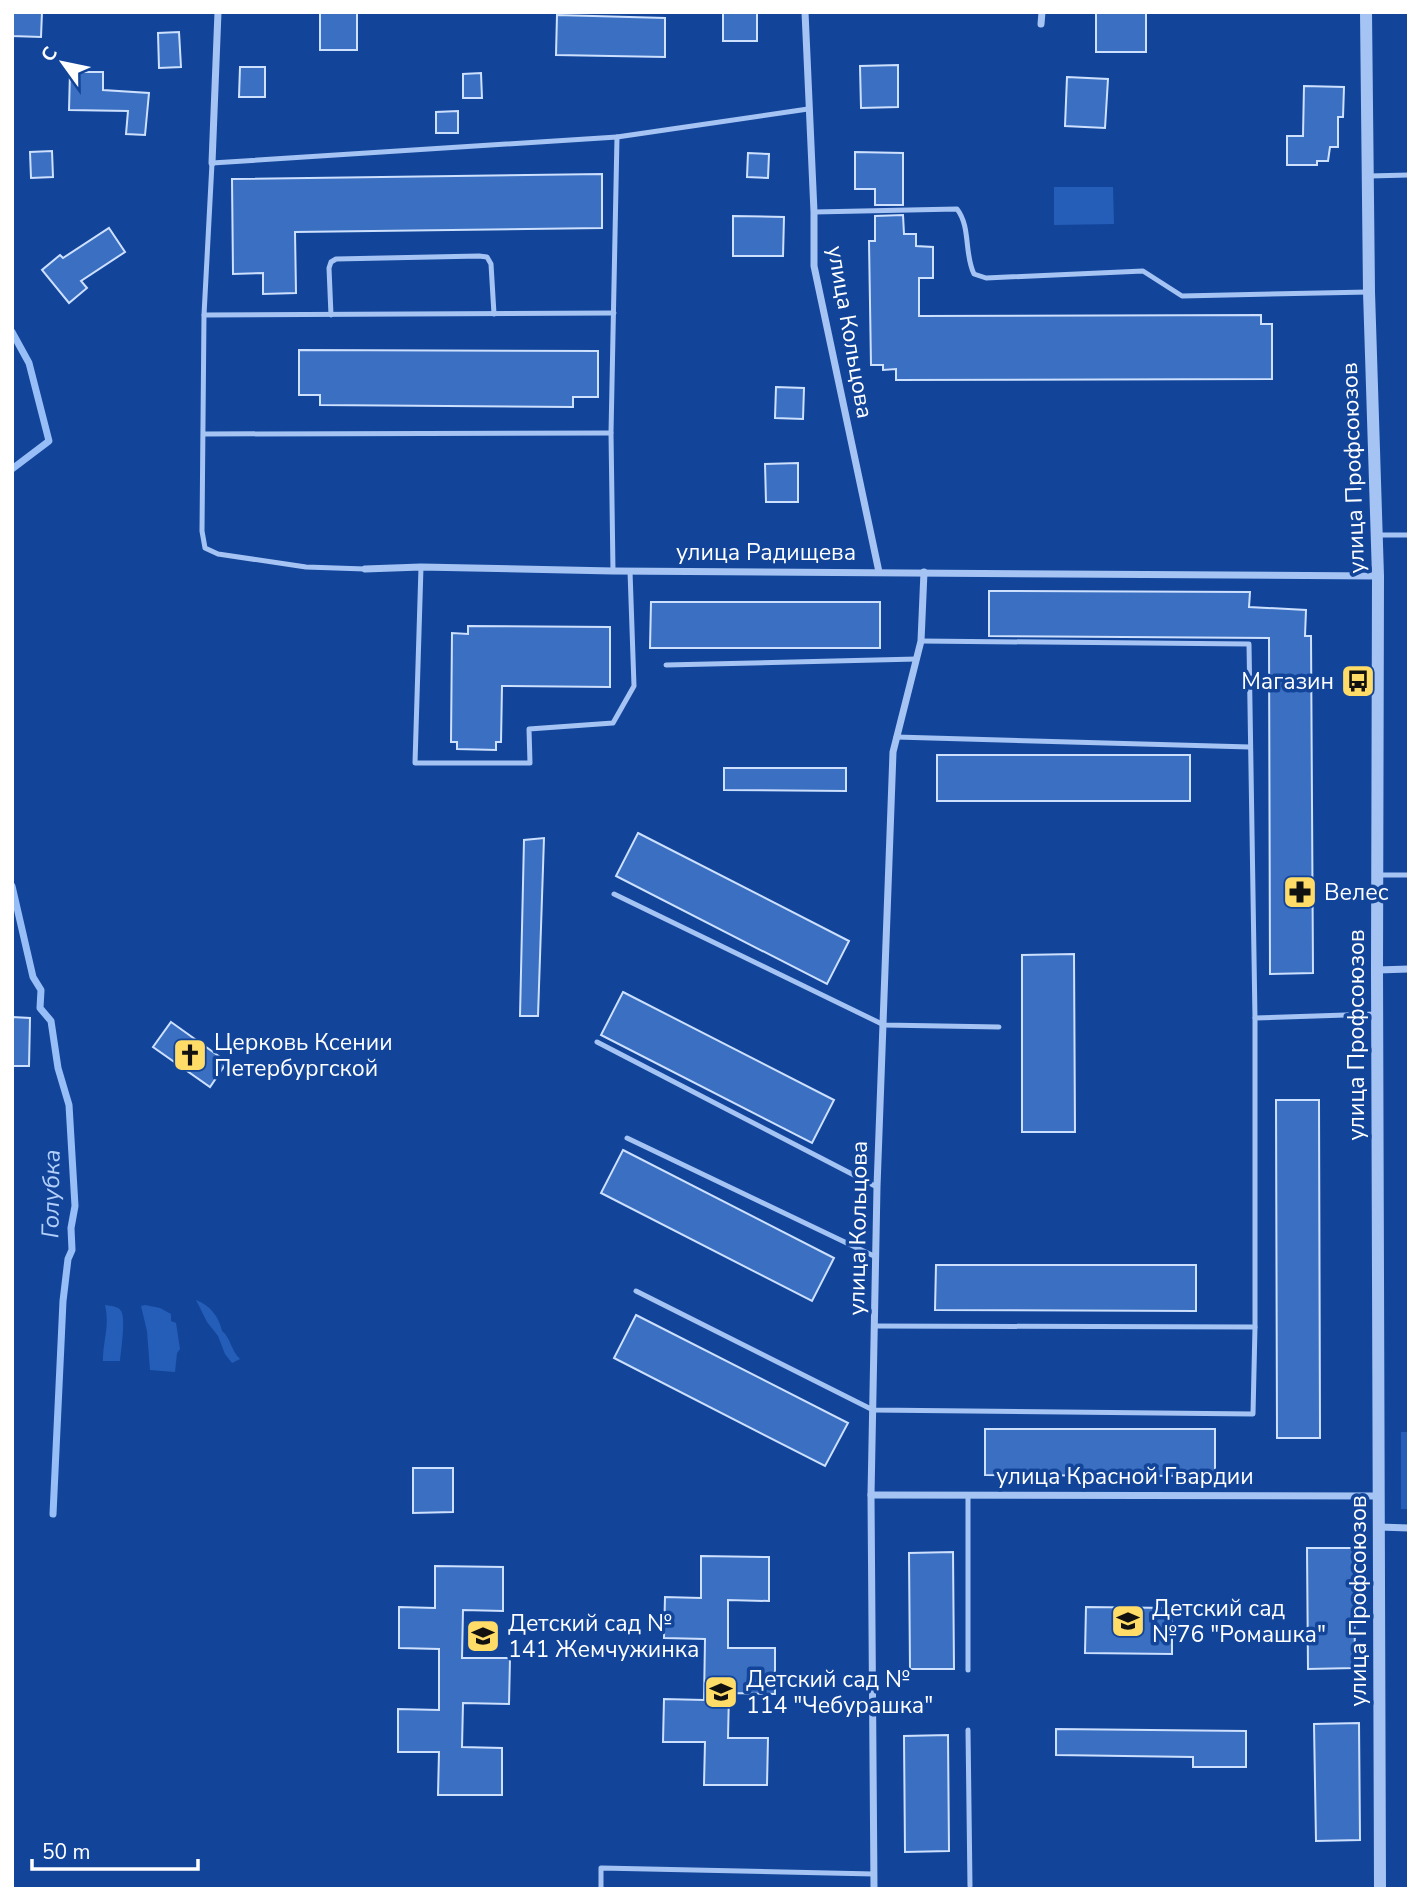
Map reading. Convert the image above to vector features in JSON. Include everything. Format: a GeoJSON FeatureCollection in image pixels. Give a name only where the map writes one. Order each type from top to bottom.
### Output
{"type":"FeatureCollection","features":[{"type":"Feature","properties":{"kind":"street"},"geometry":{"type":"LineString","coordinates":[[212,163],[218,12]]}},
{"type":"Feature","properties":{"kind":"street","name":"улица Кольцова"},"geometry":{"type":"LineString","coordinates":[[805,12],[814,266],[879,572]]}},
{"type":"Feature","properties":{"kind":"street"},"geometry":{"type":"LineString","coordinates":[[1041,24],[1042,12]]}},
{"type":"Feature","properties":{"kind":"street","name":"улица Профсоюзов"},"geometry":{"type":"LineString","coordinates":[[1366,12],[1369,292],[1378,576],[1380,1889]]}},
{"type":"Feature","properties":{"kind":"street","name":"улица Радищева"},"geometry":{"type":"LineString","coordinates":[[365,569],[421,567],[613,571],[1378,576]]}},
{"type":"Feature","properties":{"kind":"street","name":"улица Кольцова"},"geometry":{"type":"LineString","coordinates":[[874,1889],[871,1495],[877,1187],[892,752],[921,641],[924,572]]}},
{"type":"Feature","properties":{"kind":"street"},"geometry":{"type":"LineString","coordinates":[[1377,970],[1409,969]]}},
{"type":"Feature","properties":{"kind":"street","name":"улица Красной Гвардии"},"geometry":{"type":"LineString","coordinates":[[871,1495],[1379,1496]]}},
{"type":"Feature","properties":{"kind":"street"},"geometry":{"type":"LineString","coordinates":[[1379,1527],[1409,1528]]}},
{"type":"Feature","properties":{"kind":"lane"},"geometry":{"type":"LineString","coordinates":[[611,433],[204,433],[204,315],[212,163],[617,137],[808,109]]}},
{"type":"Feature","properties":{"kind":"lane"},"geometry":{"type":"LineString","coordinates":[[613,571],[611,433],[617,137]]}},
{"type":"Feature","properties":{"kind":"lane"},"geometry":{"type":"LineString","coordinates":[[1369,176],[1409,175]]}},
{"type":"Feature","properties":{"kind":"lane"},"geometry":{"type":"LineString","coordinates":[[814,212],[957,208],[963,217],[969,264],[974,274],[986,278],[1143,271],[1182,296],[1369,292]]}},
{"type":"Feature","properties":{"kind":"lane"},"geometry":{"type":"LineString","coordinates":[[331,315],[329,268],[331,262],[337,259],[479,256],[487,257],[491,264],[494,314]]}},
{"type":"Feature","properties":{"kind":"lane"},"geometry":{"type":"LineString","coordinates":[[204,315],[614,313]]}},
{"type":"Feature","properties":{"kind":"lane","name":"улица Радищева"},"geometry":{"type":"LineString","coordinates":[[204,433],[202,531],[205,548],[218,554],[306,567],[365,569]]}},
{"type":"Feature","properties":{"kind":"lane"},"geometry":{"type":"LineString","coordinates":[[1376,535],[1409,535]]}},
{"type":"Feature","properties":{"kind":"lane"},"geometry":{"type":"LineString","coordinates":[[421,567],[415,763],[530,763],[529,729],[613,723],[634,686],[630,571]]}},
{"type":"Feature","properties":{"kind":"lane"},"geometry":{"type":"LineString","coordinates":[[636,1291],[873,1410],[1252,1414],[1255,1327],[1255,1017],[1249,644],[921,641]]}},
{"type":"Feature","properties":{"kind":"lane"},"geometry":{"type":"LineString","coordinates":[[666,665],[917,659]]}},
{"type":"Feature","properties":{"kind":"lane"},"geometry":{"type":"LineString","coordinates":[[897,737],[1250,747]]}},
{"type":"Feature","properties":{"kind":"lane"},"geometry":{"type":"LineString","coordinates":[[1377,875],[1409,875]]}},
{"type":"Feature","properties":{"kind":"lane"},"geometry":{"type":"LineString","coordinates":[[614,894],[884,1025],[999,1027]]}},
{"type":"Feature","properties":{"kind":"lane"},"geometry":{"type":"LineString","coordinates":[[1255,1017],[1378,1014]]}},
{"type":"Feature","properties":{"kind":"lane"},"geometry":{"type":"LineString","coordinates":[[597,1042],[877,1187]]}},
{"type":"Feature","properties":{"kind":"lane"},"geometry":{"type":"LineString","coordinates":[[627,1138],[876,1257]]}},
{"type":"Feature","properties":{"kind":"lane"},"geometry":{"type":"LineString","coordinates":[[875,1326],[1255,1327]]}},
{"type":"Feature","properties":{"kind":"lane"},"geometry":{"type":"LineString","coordinates":[[968,1495],[968,1670]]}},
{"type":"Feature","properties":{"kind":"lane"},"geometry":{"type":"LineString","coordinates":[[968,1730],[970,1886]]}},
{"type":"Feature","properties":{"kind":"lane"},"geometry":{"type":"LineString","coordinates":[[601,1889],[601,1868],[874,1874]]}},
{"type":"Feature","properties":{"kind":"shaded area"},"geometry":{"type":"Polygon","coordinates":[[[1054,187],[1113,187],[1114,224],[1054,225],[1054,187]]]}},
{"type":"Feature","properties":{"kind":"shaded area"},"geometry":{"type":"Polygon","coordinates":[[[196,1300],[213,1312],[240,1359],[232,1363],[225,1354],[218,1336],[196,1300]]]}},
{"type":"Feature","properties":{"kind":"shaded area"},"geometry":{"type":"Polygon","coordinates":[[[105,1305],[121,1311],[123,1335],[120,1361],[103,1361],[107,1327],[105,1305]]]}},
{"type":"Feature","properties":{"kind":"shaded area"},"geometry":{"type":"Polygon","coordinates":[[[141,1306],[171,1314],[171,1321],[176,1323],[180,1349],[175,1372],[150,1370],[147,1331],[141,1306]]]}},
{"type":"Feature","properties":{"kind":"shaded area"},"geometry":{"type":"Polygon","coordinates":[[[1401,1432],[1409,1432],[1409,1509],[1401,1509],[1401,1432]]]}},
{"type":"Feature","properties":{"kind":"building"},"geometry":{"type":"Polygon","coordinates":[[[12,12],[42,12],[41,37],[12,36],[12,12]]]}},
{"type":"Feature","properties":{"kind":"building"},"geometry":{"type":"Polygon","coordinates":[[[320,12],[357,12],[357,50],[320,50],[320,12]]]}},
{"type":"Feature","properties":{"kind":"building"},"geometry":{"type":"Polygon","coordinates":[[[723,12],[757,12],[757,41],[723,41],[723,12]]]}},
{"type":"Feature","properties":{"kind":"building"},"geometry":{"type":"Polygon","coordinates":[[[1096,12],[1146,13],[1146,52],[1096,52],[1096,12]]]}},
{"type":"Feature","properties":{"kind":"building"},"geometry":{"type":"Polygon","coordinates":[[[557,15],[665,18],[665,57],[556,55],[557,15]]]}},
{"type":"Feature","properties":{"kind":"building"},"geometry":{"type":"Polygon","coordinates":[[[179,32],[181,67],[159,68],[158,33],[179,32]]]}},
{"type":"Feature","properties":{"kind":"building"},"geometry":{"type":"Polygon","coordinates":[[[898,65],[898,107],[861,108],[860,66],[898,65]]]}},
{"type":"Feature","properties":{"kind":"building"},"geometry":{"type":"Polygon","coordinates":[[[240,67],[265,67],[265,97],[239,97],[240,67]]]}},
{"type":"Feature","properties":{"kind":"building"},"geometry":{"type":"Polygon","coordinates":[[[70,72],[103,72],[103,90],[149,93],[145,135],[126,134],[128,111],[69,110],[70,72]]]}},
{"type":"Feature","properties":{"kind":"building"},"geometry":{"type":"Polygon","coordinates":[[[481,73],[482,98],[463,98],[463,74],[481,73]]]}},
{"type":"Feature","properties":{"kind":"building"},"geometry":{"type":"Polygon","coordinates":[[[1067,77],[1108,79],[1105,128],[1065,126],[1067,77]]]}},
{"type":"Feature","properties":{"kind":"building"},"geometry":{"type":"Polygon","coordinates":[[[1304,86],[1344,87],[1343,117],[1338,117],[1338,147],[1330,147],[1328,161],[1317,161],[1317,165],[1287,165],[1287,136],[1303,136],[1304,86]]]}},
{"type":"Feature","properties":{"kind":"building"},"geometry":{"type":"Polygon","coordinates":[[[458,111],[458,133],[436,133],[436,112],[458,111]]]}},
{"type":"Feature","properties":{"kind":"building"},"geometry":{"type":"Polygon","coordinates":[[[52,151],[53,177],[31,178],[30,152],[52,151]]]}},
{"type":"Feature","properties":{"kind":"building"},"geometry":{"type":"Polygon","coordinates":[[[855,152],[903,153],[903,205],[875,205],[875,189],[855,189],[855,152]]]}},
{"type":"Feature","properties":{"kind":"building"},"geometry":{"type":"Polygon","coordinates":[[[748,153],[769,154],[768,178],[747,177],[748,153]]]}},
{"type":"Feature","properties":{"kind":"building"},"geometry":{"type":"Polygon","coordinates":[[[602,174],[602,228],[295,232],[296,293],[263,294],[263,273],[233,274],[232,179],[602,174]]]}},
{"type":"Feature","properties":{"kind":"building"},"geometry":{"type":"Polygon","coordinates":[[[903,215],[904,234],[916,234],[916,246],[933,247],[933,278],[919,278],[919,316],[1261,315],[1261,324],[1272,324],[1272,379],[896,380],[896,369],[883,370],[883,365],[871,365],[869,241],[875,241],[875,216],[903,215]]]}},
{"type":"Feature","properties":{"kind":"building"},"geometry":{"type":"Polygon","coordinates":[[[733,216],[784,217],[783,256],[733,256],[733,216]]]}},
{"type":"Feature","properties":{"kind":"building"},"geometry":{"type":"Polygon","coordinates":[[[109,228],[125,252],[81,281],[87,288],[69,303],[42,270],[60,255],[63,258],[109,228]]]}},
{"type":"Feature","properties":{"kind":"building"},"geometry":{"type":"Polygon","coordinates":[[[299,350],[598,351],[598,397],[573,397],[573,407],[320,405],[320,395],[299,395],[299,350]]]}},
{"type":"Feature","properties":{"kind":"building"},"geometry":{"type":"Polygon","coordinates":[[[776,387],[804,388],[803,419],[775,418],[776,387]]]}},
{"type":"Feature","properties":{"kind":"building"},"geometry":{"type":"Polygon","coordinates":[[[798,463],[798,502],[766,502],[765,464],[798,463]]]}},
{"type":"Feature","properties":{"kind":"building"},"geometry":{"type":"Polygon","coordinates":[[[989,591],[1250,592],[1249,607],[1306,610],[1305,636],[1311,636],[1313,973],[1270,974],[1269,638],[989,636],[989,591]]]}},
{"type":"Feature","properties":{"kind":"building"},"geometry":{"type":"Polygon","coordinates":[[[651,602],[880,602],[880,648],[650,648],[651,602]]]}},
{"type":"Feature","properties":{"kind":"building"},"geometry":{"type":"Polygon","coordinates":[[[468,626],[610,627],[610,687],[502,686],[501,742],[496,742],[496,750],[457,749],[457,742],[451,742],[452,633],[468,634],[468,626]]]}},
{"type":"Feature","properties":{"kind":"building"},"geometry":{"type":"Polygon","coordinates":[[[937,755],[1190,755],[1190,801],[937,801],[937,755]]]}},
{"type":"Feature","properties":{"kind":"building"},"geometry":{"type":"Polygon","coordinates":[[[724,768],[846,768],[846,791],[724,790],[724,768]]]}},
{"type":"Feature","properties":{"kind":"building"},"geometry":{"type":"Polygon","coordinates":[[[638,833],[849,941],[827,984],[616,876],[638,833]]]}},
{"type":"Feature","properties":{"kind":"building"},"geometry":{"type":"Polygon","coordinates":[[[544,838],[538,1016],[520,1016],[524,840],[544,838]]]}},
{"type":"Feature","properties":{"kind":"building"},"geometry":{"type":"Polygon","coordinates":[[[1074,954],[1075,1132],[1022,1132],[1022,955],[1074,954]]]}},
{"type":"Feature","properties":{"kind":"building"},"geometry":{"type":"Polygon","coordinates":[[[623,992],[834,1100],[812,1143],[601,1035],[623,992]]]}},
{"type":"Feature","properties":{"kind":"building"},"geometry":{"type":"Polygon","coordinates":[[[12,1017],[30,1018],[29,1066],[12,1066],[12,1017]]]}},
{"type":"Feature","properties":{"kind":"building","name":"Церковь Ксении Петербургской"},"geometry":{"type":"Polygon","coordinates":[[[171,1022],[227,1062],[210,1087],[153,1047],[171,1022]]]}},
{"type":"Feature","properties":{"kind":"building"},"geometry":{"type":"Polygon","coordinates":[[[1276,1100],[1319,1100],[1320,1438],[1277,1438],[1276,1100]]]}},
{"type":"Feature","properties":{"kind":"building"},"geometry":{"type":"Polygon","coordinates":[[[623,1150],[834,1258],[812,1301],[601,1193],[623,1150]]]}},
{"type":"Feature","properties":{"kind":"building"},"geometry":{"type":"Polygon","coordinates":[[[936,1265],[1196,1265],[1196,1311],[935,1310],[936,1265]]]}},
{"type":"Feature","properties":{"kind":"building"},"geometry":{"type":"Polygon","coordinates":[[[636,1315],[848,1423],[825,1466],[614,1358],[636,1315]]]}},
{"type":"Feature","properties":{"kind":"building"},"geometry":{"type":"Polygon","coordinates":[[[985,1429],[1215,1429],[1215,1476],[985,1475],[985,1429]]]}},
{"type":"Feature","properties":{"kind":"building"},"geometry":{"type":"Polygon","coordinates":[[[413,1468],[453,1468],[453,1512],[413,1513],[413,1468]]]}},
{"type":"Feature","properties":{"kind":"building"},"geometry":{"type":"Polygon","coordinates":[[[1307,1548],[1354,1548],[1355,1668],[1308,1669],[1307,1548]]]}},
{"type":"Feature","properties":{"kind":"building"},"geometry":{"type":"Polygon","coordinates":[[[953,1552],[954,1669],[910,1669],[909,1553],[953,1552]]]}},
{"type":"Feature","properties":{"kind":"building"},"geometry":{"type":"Polygon","coordinates":[[[701,1556],[769,1557],[769,1601],[728,1600],[728,1648],[775,1648],[775,1694],[729,1693],[728,1738],[768,1738],[767,1785],[704,1785],[705,1742],[663,1742],[664,1699],[704,1700],[705,1639],[664,1638],[665,1597],[701,1598],[701,1556]]]}},
{"type":"Feature","properties":{"kind":"building"},"geometry":{"type":"Polygon","coordinates":[[[435,1566],[503,1567],[503,1611],[463,1610],[462,1658],[510,1658],[509,1704],[463,1703],[462,1747],[502,1748],[502,1795],[438,1795],[439,1752],[398,1752],[398,1709],[439,1710],[439,1649],[399,1648],[399,1607],[435,1608],[435,1566]]]}},
{"type":"Feature","properties":{"kind":"building"},"geometry":{"type":"Polygon","coordinates":[[[1086,1607],[1172,1608],[1172,1654],[1085,1653],[1086,1607]]]}},
{"type":"Feature","properties":{"kind":"building"},"geometry":{"type":"Polygon","coordinates":[[[1359,1723],[1360,1840],[1316,1841],[1314,1724],[1359,1723]]]}},
{"type":"Feature","properties":{"kind":"building"},"geometry":{"type":"Polygon","coordinates":[[[1056,1729],[1246,1731],[1246,1767],[1193,1767],[1193,1757],[1056,1755],[1056,1729]]]}},
{"type":"Feature","properties":{"kind":"building"},"geometry":{"type":"Polygon","coordinates":[[[948,1735],[949,1851],[905,1852],[904,1736],[948,1735]]]}},
{"type":"Feature","properties":{"kind":"waterway","name":"Голубка"},"geometry":{"type":"LineString","coordinates":[[12,332],[29,363],[49,441],[12,469]]}},
{"type":"Feature","properties":{"kind":"waterway","name":"Голубка"},"geometry":{"type":"LineString","coordinates":[[12,886],[33,977],[41,990],[40,1008],[51,1021],[58,1068],[69,1105],[75,1206],[71,1228],[72,1250],[68,1259],[63,1301],[53,1514]]}},
{"type":"Feature","properties":{"kind":"place","name":"Магазин"},"geometry":{"type":"Point","coordinates":[1358,681]}},
{"type":"Feature","properties":{"kind":"place","name":"Велес"},"geometry":{"type":"Point","coordinates":[1300,892]}},
{"type":"Feature","properties":{"kind":"place","name":"Церковь Ксении Петербургской"},"geometry":{"type":"Point","coordinates":[190,1055]}},
{"type":"Feature","properties":{"kind":"place","name":"Детский сад №76 \"Ромашка\""},"geometry":{"type":"Point","coordinates":[1128,1621]}},
{"type":"Feature","properties":{"kind":"place","name":"Детский сад № 141 Жемчужинка"},"geometry":{"type":"Point","coordinates":[483,1636]}},
{"type":"Feature","properties":{"kind":"place","name":"Детский сад № 114 \"Чебурашка\""},"geometry":{"type":"Point","coordinates":[721,1692]}}]}
